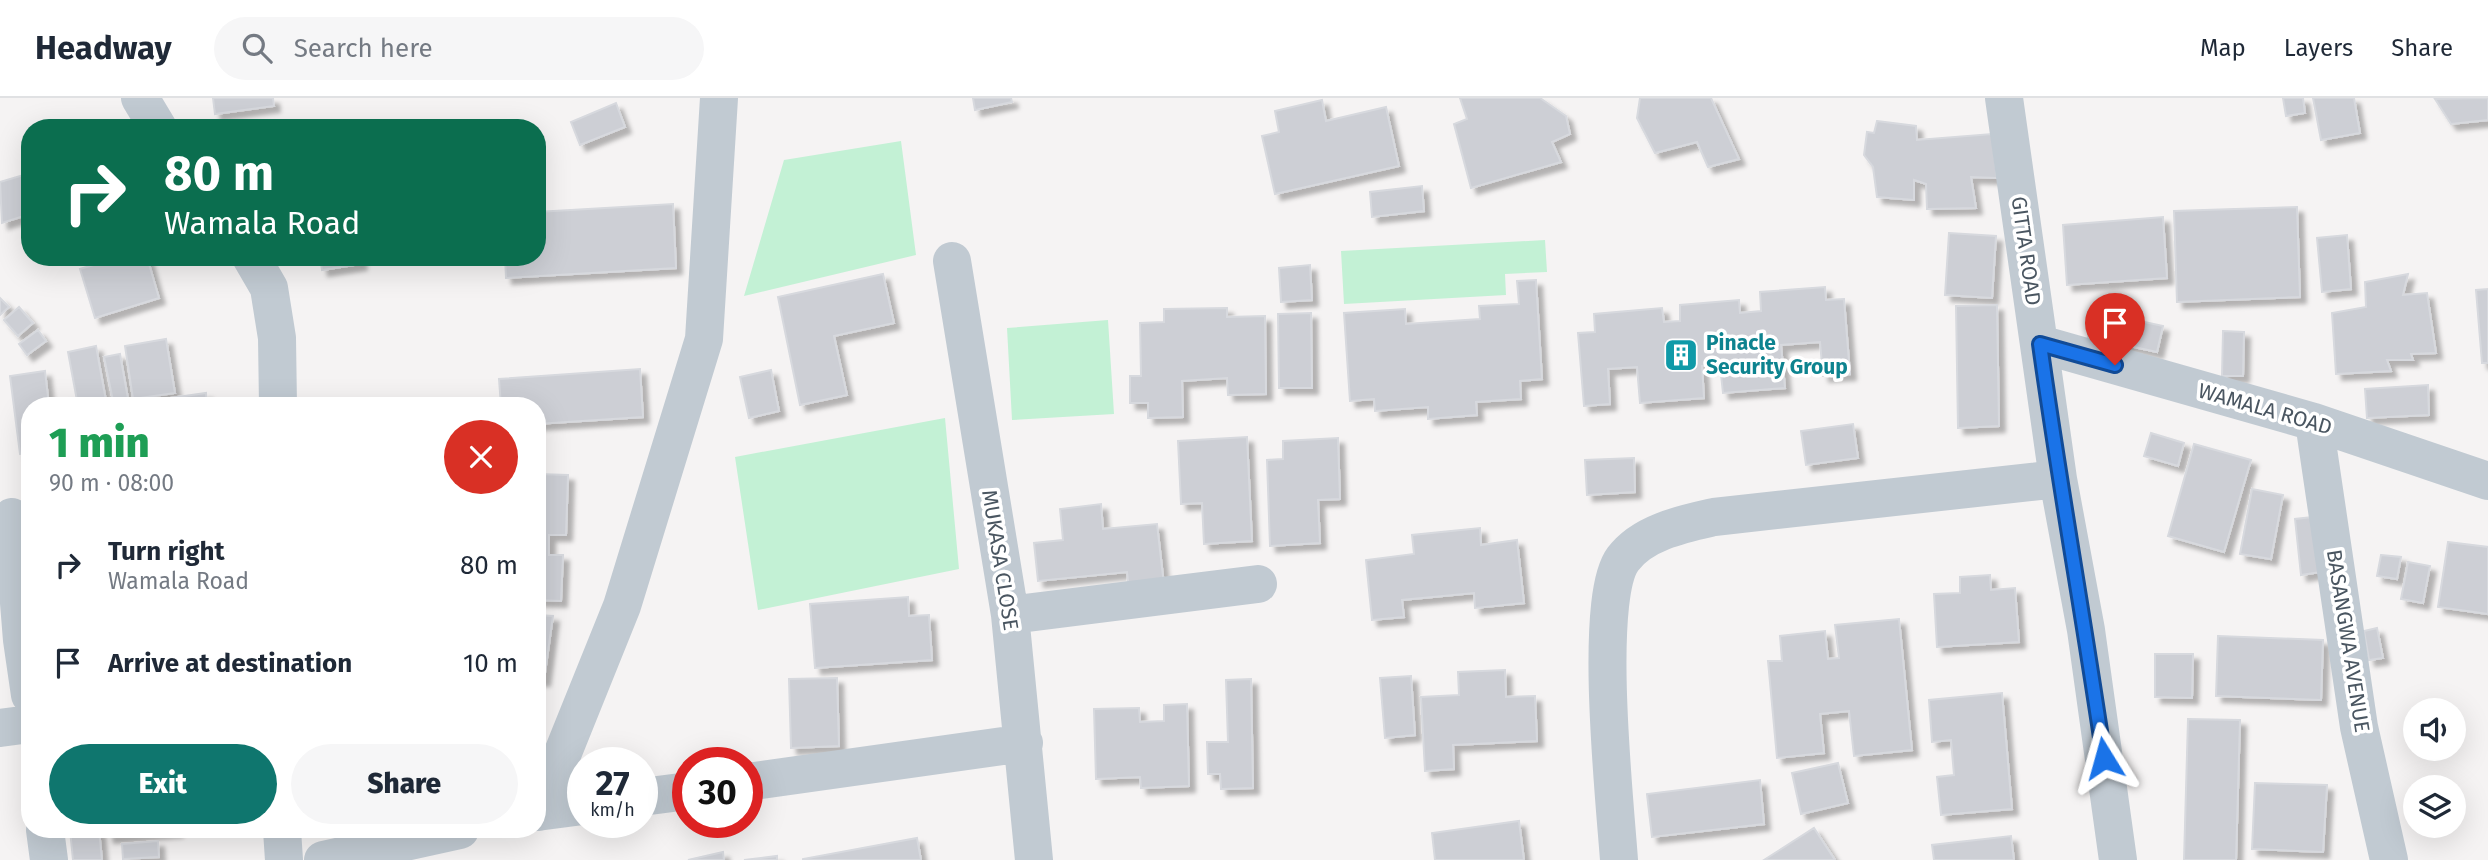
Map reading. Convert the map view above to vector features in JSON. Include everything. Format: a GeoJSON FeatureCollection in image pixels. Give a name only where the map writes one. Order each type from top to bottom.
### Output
{"type":"FeatureCollection","features":[{"type":"Feature","properties":{"kind":"street"},"geometry":{"type":"LineString","coordinates":[[140,98],[153,119]]}},
{"type":"Feature","properties":{"kind":"street"},"geometry":{"type":"LineString","coordinates":[[546,792],[622,606],[704,339],[719,98]]}},
{"type":"Feature","properties":{"kind":"street","name":"GITTA ROAD"},"geometry":{"type":"LineString","coordinates":[[2004,98],[2058,479],[2086,630],[2118,860]]}},
{"type":"Feature","properties":{"kind":"street","name":"MUKASA CLOSE"},"geometry":{"type":"LineString","coordinates":[[952,261],[1010,615],[1034,860]]}},
{"type":"Feature","properties":{"kind":"street"},"geometry":{"type":"LineString","coordinates":[[256,266],[269,288],[277,338],[278,397]]}},
{"type":"Feature","properties":{"kind":"street","name":"WAMALA ROAD"},"geometry":{"type":"LineString","coordinates":[[2040,344],[2314,422],[2488,481]]}},
{"type":"Feature","properties":{"kind":"street","name":"BASANGWA AVENUE"},"geometry":{"type":"LineString","coordinates":[[2314,422],[2359,727],[2389,860]]}},
{"type":"Feature","properties":{"kind":"street"},"geometry":{"type":"LineString","coordinates":[[1619,860],[1607,653],[1614,582],[1622,559],[1642,542],[1674,526],[1713,517],[2058,479]]}},
{"type":"Feature","properties":{"kind":"street"},"geometry":{"type":"LineString","coordinates":[[12,517],[21,628]]}},
{"type":"Feature","properties":{"kind":"street"},"geometry":{"type":"LineString","coordinates":[[1010,615],[1258,584]]}},
{"type":"Feature","properties":{"kind":"street"},"geometry":{"type":"LineString","coordinates":[[0,728],[21,725]]}},
{"type":"Feature","properties":{"kind":"street"},"geometry":{"type":"LineString","coordinates":[[763,780],[1024,743]]}},
{"type":"Feature","properties":{"kind":"street"},"geometry":{"type":"LineString","coordinates":[[546,811],[567,808]]}},
{"type":"Feature","properties":{"kind":"street"},"geometry":{"type":"LineString","coordinates":[[47,838],[49,860]]}},
{"type":"Feature","properties":{"kind":"street"},"geometry":{"type":"LineString","coordinates":[[283,838],[284,860]]}},
{"type":"Feature","properties":{"kind":"street"},"geometry":{"type":"LineString","coordinates":[[323,860],[423,838]]}},
{"type":"Feature","properties":{"kind":"green space"},"geometry":{"type":"Polygon","coordinates":[[[901,141],[916,255],[744,296],[784,160],[901,141]]]}},
{"type":"Feature","properties":{"kind":"green space"},"geometry":{"type":"Polygon","coordinates":[[[1545,240],[1547,272],[1505,274],[1506,295],[1344,304],[1341,251],[1545,240]]]}},
{"type":"Feature","properties":{"kind":"green space"},"geometry":{"type":"Polygon","coordinates":[[[1108,320],[1114,414],[1012,420],[1007,328],[1108,320]]]}},
{"type":"Feature","properties":{"kind":"green space"},"geometry":{"type":"Polygon","coordinates":[[[945,418],[959,569],[758,610],[735,457],[945,418]]]}},
{"type":"Feature","properties":{"kind":"building"},"geometry":{"type":"Polygon","coordinates":[[[213,98],[273,98],[274,106],[215,114],[213,98]]]}},
{"type":"Feature","properties":{"kind":"building"},"geometry":{"type":"Polygon","coordinates":[[[973,98],[1011,98],[1012,102],[975,110],[973,98]]]}},
{"type":"Feature","properties":{"kind":"building"},"geometry":{"type":"Polygon","coordinates":[[[1460,98],[1540,98],[1566,116],[1570,134],[1552,142],[1561,162],[1471,188],[1454,124],[1467,119],[1460,98]]]}},
{"type":"Feature","properties":{"kind":"building"},"geometry":{"type":"Polygon","coordinates":[[[1640,98],[1711,98],[1739,159],[1708,167],[1697,142],[1655,153],[1637,118],[1640,98]]]}},
{"type":"Feature","properties":{"kind":"building"},"geometry":{"type":"Polygon","coordinates":[[[2283,98],[2303,98],[2305,113],[2286,116],[2283,98]]]}},
{"type":"Feature","properties":{"kind":"building"},"geometry":{"type":"Polygon","coordinates":[[[2313,98],[2354,98],[2360,133],[2321,140],[2313,98]]]}},
{"type":"Feature","properties":{"kind":"building"},"geometry":{"type":"Polygon","coordinates":[[[2488,98],[2488,120],[2451,124],[2435,99],[2488,98]]]}},
{"type":"Feature","properties":{"kind":"building"},"geometry":{"type":"Polygon","coordinates":[[[1322,100],[1326,121],[1386,107],[1399,166],[1275,194],[1262,136],[1279,132],[1275,111],[1322,100]]]}},
{"type":"Feature","properties":{"kind":"building"},"geometry":{"type":"Polygon","coordinates":[[[616,103],[625,127],[580,145],[571,122],[616,103]]]}},
{"type":"Feature","properties":{"kind":"building"},"geometry":{"type":"Polygon","coordinates":[[[1877,121],[1916,126],[1917,140],[1992,134],[1997,178],[1971,177],[1976,208],[1927,209],[1926,184],[1914,180],[1914,200],[1877,197],[1873,167],[1864,155],[1867,132],[1874,133],[1877,121]]]}},
{"type":"Feature","properties":{"kind":"building"},"geometry":{"type":"Polygon","coordinates":[[[21,176],[21,217],[2,223],[0,182],[21,176]]]}},
{"type":"Feature","properties":{"kind":"building"},"geometry":{"type":"Polygon","coordinates":[[[1422,186],[1424,211],[1372,217],[1370,192],[1422,186]]]}},
{"type":"Feature","properties":{"kind":"building"},"geometry":{"type":"Polygon","coordinates":[[[673,204],[676,268],[506,278],[505,266],[546,266],[546,211],[673,204]]]}},
{"type":"Feature","properties":{"kind":"building"},"geometry":{"type":"Polygon","coordinates":[[[2297,207],[2300,297],[2177,302],[2174,211],[2297,207]]]}},
{"type":"Feature","properties":{"kind":"building"},"geometry":{"type":"Polygon","coordinates":[[[2163,217],[2167,278],[2067,285],[2063,225],[2163,217]]]}},
{"type":"Feature","properties":{"kind":"building"},"geometry":{"type":"Polygon","coordinates":[[[1949,233],[1996,236],[1992,298],[1945,295],[1949,233]]]}},
{"type":"Feature","properties":{"kind":"building"},"geometry":{"type":"Polygon","coordinates":[[[2347,235],[2351,289],[2322,292],[2317,238],[2347,235]]]}},
{"type":"Feature","properties":{"kind":"building"},"geometry":{"type":"Polygon","coordinates":[[[1310,265],[1312,300],[1281,302],[1279,268],[1310,265]]]}},
{"type":"Feature","properties":{"kind":"building"},"geometry":{"type":"Polygon","coordinates":[[[90,266],[150,266],[159,298],[95,318],[80,269],[90,266]]]}},
{"type":"Feature","properties":{"kind":"building"},"geometry":{"type":"Polygon","coordinates":[[[321,266],[348,266],[322,270],[321,266]]]}},
{"type":"Feature","properties":{"kind":"building"},"geometry":{"type":"Polygon","coordinates":[[[883,274],[894,323],[834,336],[847,395],[800,405],[778,297],[883,274]]]}},
{"type":"Feature","properties":{"kind":"building"},"geometry":{"type":"Polygon","coordinates":[[[2408,274],[2403,295],[2427,293],[2436,353],[2411,354],[2413,360],[2387,360],[2391,371],[2336,374],[2332,313],[2366,307],[2365,282],[2408,274]]]}},
{"type":"Feature","properties":{"kind":"building"},"geometry":{"type":"Polygon","coordinates":[[[1536,280],[1542,379],[1520,381],[1521,399],[1476,402],[1477,415],[1428,419],[1428,407],[1375,411],[1374,399],[1350,401],[1344,313],[1405,309],[1406,324],[1480,319],[1479,306],[1519,304],[1517,281],[1536,280]]]}},
{"type":"Feature","properties":{"kind":"building","name":"Pinacle Security Group"},"geometry":{"type":"Polygon","coordinates":[[[1825,287],[1826,300],[1844,299],[1850,374],[1823,376],[1820,342],[1781,345],[1785,388],[1723,393],[1720,365],[1702,366],[1704,398],[1640,403],[1637,367],[1608,369],[1610,404],[1584,406],[1578,333],[1595,332],[1594,314],[1662,308],[1664,322],[1680,321],[1680,305],[1739,300],[1740,313],[1761,311],[1760,292],[1825,287]]]}},
{"type":"Feature","properties":{"kind":"building"},"geometry":{"type":"Polygon","coordinates":[[[2488,289],[2488,363],[2482,363],[2476,290],[2488,289]]]}},
{"type":"Feature","properties":{"kind":"building"},"geometry":{"type":"Polygon","coordinates":[[[0,298],[9,307],[0,315],[0,298]]]}},
{"type":"Feature","properties":{"kind":"building"},"geometry":{"type":"Polygon","coordinates":[[[1997,305],[1999,426],[1958,428],[1956,306],[1997,305]]]}},
{"type":"Feature","properties":{"kind":"building"},"geometry":{"type":"Polygon","coordinates":[[[19,307],[33,323],[18,336],[4,320],[19,307]]]}},
{"type":"Feature","properties":{"kind":"building"},"geometry":{"type":"Polygon","coordinates":[[[1227,308],[1227,317],[1265,316],[1266,394],[1228,395],[1227,378],[1182,381],[1183,417],[1148,418],[1148,403],[1130,403],[1130,376],[1141,376],[1140,323],[1164,322],[1164,309],[1227,308]]]}},
{"type":"Feature","properties":{"kind":"building"},"geometry":{"type":"Polygon","coordinates":[[[2094,311],[2163,326],[2157,352],[2088,337],[2094,311]]]}},
{"type":"Feature","properties":{"kind":"building"},"geometry":{"type":"Polygon","coordinates":[[[1311,313],[1312,388],[1279,388],[1278,314],[1311,313]]]}},
{"type":"Feature","properties":{"kind":"building"},"geometry":{"type":"Polygon","coordinates":[[[38,330],[46,341],[27,355],[19,344],[38,330]]]}},
{"type":"Feature","properties":{"kind":"building"},"geometry":{"type":"Polygon","coordinates":[[[2223,331],[2244,332],[2243,376],[2222,376],[2223,331]]]}},
{"type":"Feature","properties":{"kind":"building"},"geometry":{"type":"Polygon","coordinates":[[[166,339],[175,393],[133,397],[125,346],[166,339]]]}},
{"type":"Feature","properties":{"kind":"building"},"geometry":{"type":"Polygon","coordinates":[[[96,346],[105,397],[76,397],[68,352],[96,346]]]}},
{"type":"Feature","properties":{"kind":"building"},"geometry":{"type":"Polygon","coordinates":[[[120,354],[128,397],[112,397],[104,357],[120,354]]]}},
{"type":"Feature","properties":{"kind":"building"},"geometry":{"type":"Polygon","coordinates":[[[640,369],[643,417],[546,423],[546,397],[500,397],[499,379],[640,369]]]}},
{"type":"Feature","properties":{"kind":"building"},"geometry":{"type":"Polygon","coordinates":[[[771,370],[779,411],[749,418],[740,377],[771,370]]]}},
{"type":"Feature","properties":{"kind":"building"},"geometry":{"type":"Polygon","coordinates":[[[45,371],[48,397],[21,397],[21,454],[20,454],[10,376],[45,371]]]}},
{"type":"Feature","properties":{"kind":"building"},"geometry":{"type":"Polygon","coordinates":[[[2428,385],[2429,415],[2367,418],[2365,389],[2428,385]]]}},
{"type":"Feature","properties":{"kind":"building"},"geometry":{"type":"Polygon","coordinates":[[[206,393],[206,397],[177,397],[206,393]]]}},
{"type":"Feature","properties":{"kind":"building"},"geometry":{"type":"Polygon","coordinates":[[[1853,424],[1858,458],[1806,465],[1801,431],[1853,424]]]}},
{"type":"Feature","properties":{"kind":"building"},"geometry":{"type":"Polygon","coordinates":[[[2151,433],[2184,443],[2178,466],[2144,456],[2151,433]]]}},
{"type":"Feature","properties":{"kind":"building"},"geometry":{"type":"Polygon","coordinates":[[[1247,437],[1252,541],[1204,544],[1202,503],[1181,504],[1178,441],[1247,437]]]}},
{"type":"Feature","properties":{"kind":"building"},"geometry":{"type":"Polygon","coordinates":[[[1338,438],[1340,499],[1318,500],[1320,543],[1270,546],[1267,460],[1283,459],[1283,441],[1338,438]]]}},
{"type":"Feature","properties":{"kind":"building"},"geometry":{"type":"Polygon","coordinates":[[[2194,444],[2251,460],[2224,552],[2168,536],[2194,444]]]}},
{"type":"Feature","properties":{"kind":"building"},"geometry":{"type":"Polygon","coordinates":[[[1634,458],[1635,492],[1587,495],[1585,460],[1634,458]]]}},
{"type":"Feature","properties":{"kind":"building"},"geometry":{"type":"Polygon","coordinates":[[[546,474],[568,475],[566,535],[549,535],[549,555],[563,555],[561,601],[546,600],[546,474]]]}},
{"type":"Feature","properties":{"kind":"building"},"geometry":{"type":"Polygon","coordinates":[[[2252,489],[2283,495],[2271,559],[2240,554],[2252,489]]]}},
{"type":"Feature","properties":{"kind":"building"},"geometry":{"type":"Polygon","coordinates":[[[1101,504],[1103,529],[1157,524],[1164,585],[1129,590],[1127,572],[1038,581],[1034,543],[1063,540],[1060,509],[1101,504]]]}},
{"type":"Feature","properties":{"kind":"building"},"geometry":{"type":"Polygon","coordinates":[[[2321,516],[2327,571],[2301,575],[2295,519],[2321,516]]]}},
{"type":"Feature","properties":{"kind":"building"},"geometry":{"type":"Polygon","coordinates":[[[1480,528],[1481,545],[1517,540],[1524,603],[1475,608],[1474,593],[1402,600],[1404,617],[1372,620],[1366,560],[1414,554],[1412,535],[1480,528]]]}},
{"type":"Feature","properties":{"kind":"building"},"geometry":{"type":"Polygon","coordinates":[[[2448,542],[2488,547],[2488,614],[2438,607],[2448,542]]]}},
{"type":"Feature","properties":{"kind":"building"},"geometry":{"type":"Polygon","coordinates":[[[2381,555],[2401,557],[2397,579],[2377,576],[2381,555]]]}},
{"type":"Feature","properties":{"kind":"building"},"geometry":{"type":"Polygon","coordinates":[[[2408,562],[2430,566],[2423,603],[2401,599],[2408,562]]]}},
{"type":"Feature","properties":{"kind":"building"},"geometry":{"type":"Polygon","coordinates":[[[1990,575],[1991,590],[2015,588],[2019,642],[1937,647],[1934,594],[1960,593],[1960,577],[1990,575]]]}},
{"type":"Feature","properties":{"kind":"building"},"geometry":{"type":"Polygon","coordinates":[[[908,597],[909,616],[929,615],[932,660],[815,668],[810,604],[908,597]]]}},
{"type":"Feature","properties":{"kind":"building"},"geometry":{"type":"Polygon","coordinates":[[[546,616],[553,616],[546,666],[546,616]]]}},
{"type":"Feature","properties":{"kind":"building"},"geometry":{"type":"Polygon","coordinates":[[[1899,619],[1912,750],[1854,756],[1849,711],[1820,714],[1824,753],[1777,758],[1768,661],[1782,661],[1780,636],[1825,631],[1828,659],[1839,658],[1835,625],[1899,619]]]}},
{"type":"Feature","properties":{"kind":"building"},"geometry":{"type":"Polygon","coordinates":[[[2377,628],[2383,658],[2369,660],[2364,631],[2377,628]]]}},
{"type":"Feature","properties":{"kind":"building"},"geometry":{"type":"Polygon","coordinates":[[[2218,636],[2323,640],[2321,700],[2216,696],[2218,636]]]}},
{"type":"Feature","properties":{"kind":"building"},"geometry":{"type":"Polygon","coordinates":[[[2155,654],[2193,654],[2192,698],[2155,697],[2155,654]]]}},
{"type":"Feature","properties":{"kind":"building"},"geometry":{"type":"Polygon","coordinates":[[[1505,670],[1506,697],[1535,696],[1537,741],[1453,745],[1454,769],[1425,771],[1421,697],[1459,695],[1458,672],[1505,670]]]}},
{"type":"Feature","properties":{"kind":"building"},"geometry":{"type":"Polygon","coordinates":[[[1411,676],[1415,735],[1385,738],[1380,678],[1411,676]]]}},
{"type":"Feature","properties":{"kind":"building"},"geometry":{"type":"Polygon","coordinates":[[[837,678],[839,746],[791,748],[789,679],[837,678]]]}},
{"type":"Feature","properties":{"kind":"building"},"geometry":{"type":"Polygon","coordinates":[[[1251,679],[1253,788],[1221,789],[1220,774],[1208,774],[1207,742],[1228,742],[1226,680],[1251,679]]]}},
{"type":"Feature","properties":{"kind":"building"},"geometry":{"type":"Polygon","coordinates":[[[2002,693],[2012,809],[1941,815],[1937,777],[1954,775],[1951,740],[1932,742],[1929,700],[2002,693]]]}},
{"type":"Feature","properties":{"kind":"building"},"geometry":{"type":"Polygon","coordinates":[[[1187,704],[1189,786],[1141,788],[1140,777],[1096,779],[1094,709],[1139,708],[1140,722],[1164,721],[1164,705],[1187,704]]]}},
{"type":"Feature","properties":{"kind":"building"},"geometry":{"type":"Polygon","coordinates":[[[2188,719],[2240,720],[2236,860],[2184,860],[2188,719]]]}},
{"type":"Feature","properties":{"kind":"building"},"geometry":{"type":"Polygon","coordinates":[[[1838,763],[1848,803],[1801,814],[1792,773],[1838,763]]]}},
{"type":"Feature","properties":{"kind":"building"},"geometry":{"type":"Polygon","coordinates":[[[1760,780],[1764,824],[1652,837],[1647,794],[1760,780]]]}},
{"type":"Feature","properties":{"kind":"building"},"geometry":{"type":"Polygon","coordinates":[[[2255,783],[2327,785],[2323,852],[2252,849],[2255,783]]]}},
{"type":"Feature","properties":{"kind":"building"},"geometry":{"type":"Polygon","coordinates":[[[1519,821],[1524,860],[1435,860],[1432,833],[1519,821]]]}},
{"type":"Feature","properties":{"kind":"building"},"geometry":{"type":"Polygon","coordinates":[[[1814,828],[1835,860],[1764,860],[1814,828]]]}},
{"type":"Feature","properties":{"kind":"building"},"geometry":{"type":"Polygon","coordinates":[[[2011,836],[2014,860],[1934,860],[1932,845],[2011,836]]]}},
{"type":"Feature","properties":{"kind":"building"},"geometry":{"type":"Polygon","coordinates":[[[71,838],[100,838],[102,860],[73,860],[71,838]]]}},
{"type":"Feature","properties":{"kind":"building"},"geometry":{"type":"Polygon","coordinates":[[[917,838],[921,860],[803,860],[803,859],[917,838]]]}},
{"type":"Feature","properties":{"kind":"building"},"geometry":{"type":"Polygon","coordinates":[[[158,841],[159,857],[123,859],[122,844],[158,841]]]}},
{"type":"Feature","properties":{"kind":"building"},"geometry":{"type":"Polygon","coordinates":[[[723,852],[724,860],[688,860],[723,852]]]}},
{"type":"Feature","properties":{"kind":"building"},"geometry":{"type":"Polygon","coordinates":[[[777,856],[777,860],[744,860],[777,856]]]}},
{"type":"Feature","properties":{"kind":"place","name":"Pinacle Security Group"},"geometry":{"type":"Point","coordinates":[1681,355]}},
{"type":"Feature","properties":{"kind":"route"},"geometry":{"type":"LineString","coordinates":[[2104,758],[2086,630],[2058,479],[2040,344],[2115,365]]}}]}
